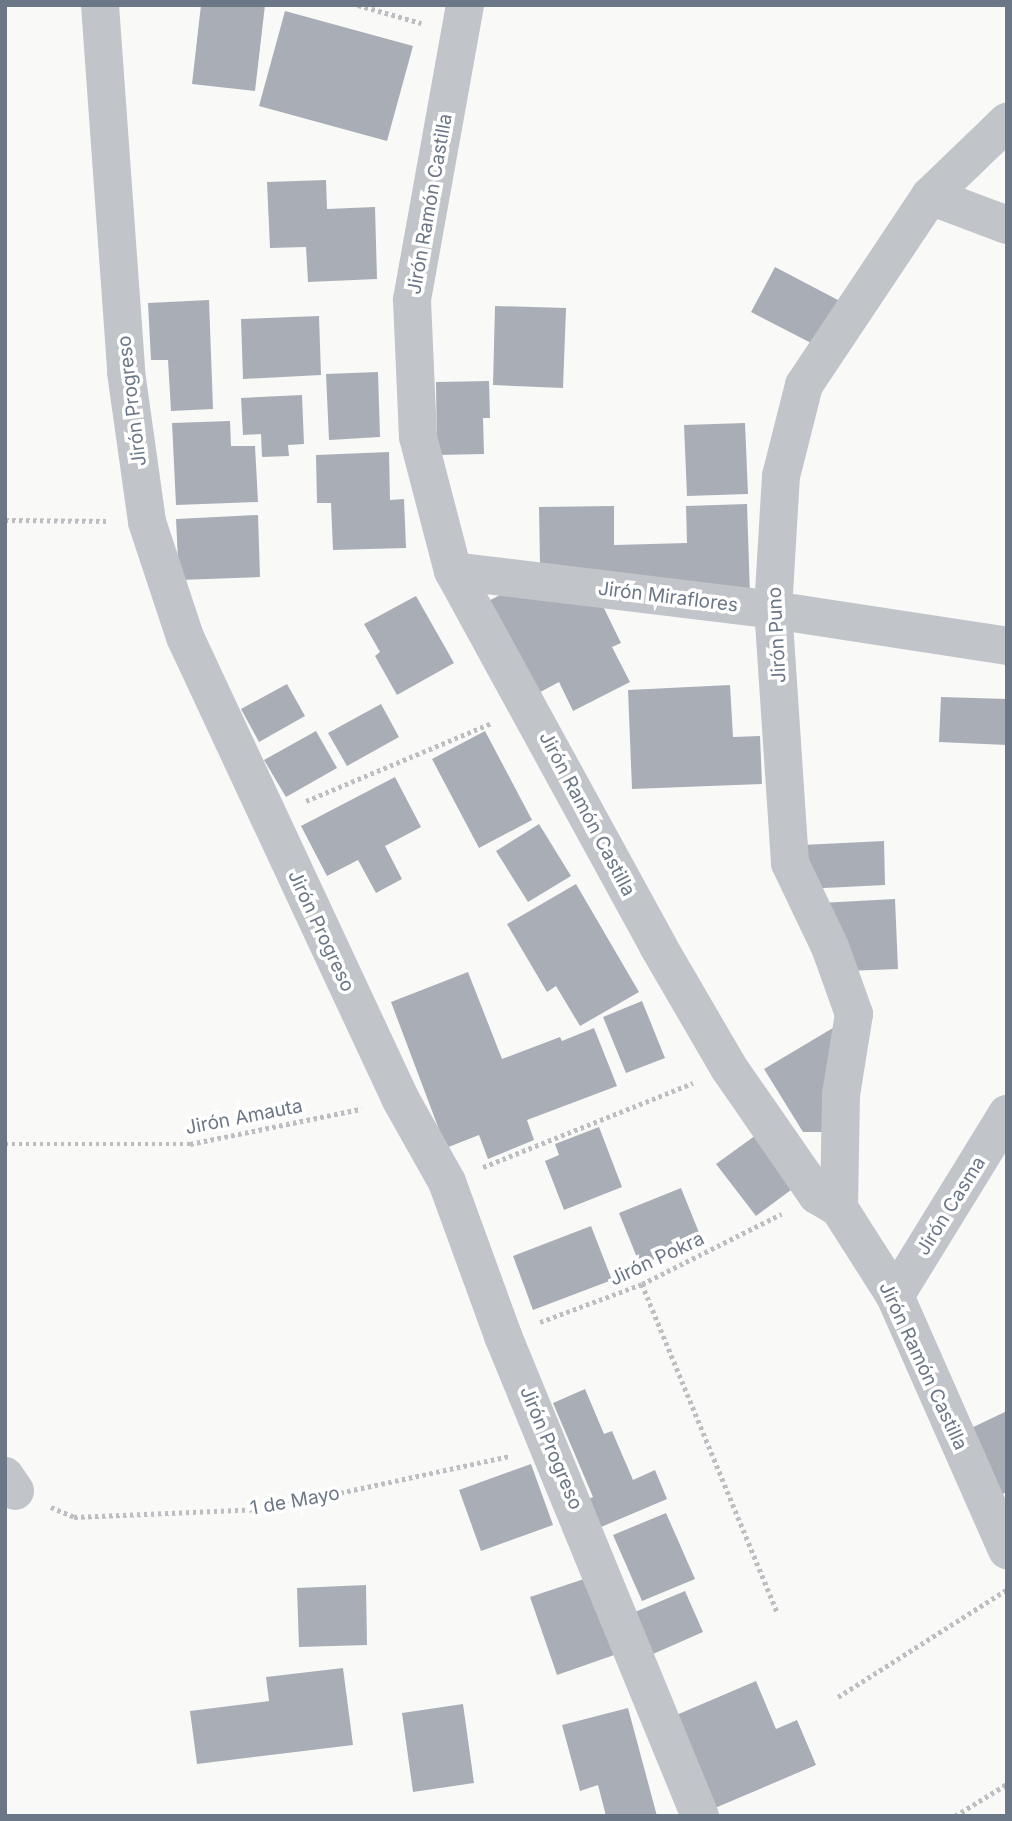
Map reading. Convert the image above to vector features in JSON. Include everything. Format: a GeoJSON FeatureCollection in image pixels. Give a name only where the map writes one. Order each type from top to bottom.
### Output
{"type":"FeatureCollection","features":[{"type":"Feature","properties":{"kind":"street","name":"Jirón Progreso"},"geometry":{"type":"LineString","coordinates":[[100,5],[126,372],[147,522],[185,637],[401,1100],[447,1182],[503,1336],[551,1447],[700,1816]]}},
{"type":"Feature","properties":{"kind":"street","name":"Jirón Ramón Castilla"},"geometry":{"type":"LineString","coordinates":[[462,19],[412,300],[418,437],[453,571],[658,946],[729,1068],[895,1296],[1007,1550]]}},
{"type":"Feature","properties":{"kind":"street","name":"Jirón Puno"},"geometry":{"type":"LineString","coordinates":[[828,1202],[854,1014],[830,947],[790,863],[772,610],[781,476],[804,385],[930,196],[1007,122]]}},
{"type":"Feature","properties":{"kind":"street"},"geometry":{"type":"LineString","coordinates":[[930,196],[1007,225]]}},
{"type":"Feature","properties":{"kind":"street","name":"Jirón Miraflores"},"geometry":{"type":"LineString","coordinates":[[453,571],[772,610],[1007,646]]}},
{"type":"Feature","properties":{"kind":"street","name":"Jirón Casma"},"geometry":{"type":"LineString","coordinates":[[895,1296],[1007,1114]]}},
{"type":"Feature","properties":{"kind":"path"},"geometry":{"type":"LineString","coordinates":[[358,5],[462,19]]}},
{"type":"Feature","properties":{"kind":"path"},"geometry":{"type":"LineString","coordinates":[[5,520],[147,522]]}},
{"type":"Feature","properties":{"kind":"path"},"geometry":{"type":"LineString","coordinates":[[267,817],[410,761],[529,706]]}},
{"type":"Feature","properties":{"kind":"path"},"geometry":{"type":"LineString","coordinates":[[447,1182],[729,1068]]}},
{"type":"Feature","properties":{"kind":"path","name":"Jirón Amauta"},"geometry":{"type":"LineString","coordinates":[[5,1144],[190,1144],[401,1100]]}},
{"type":"Feature","properties":{"kind":"path","name":"Jirón Pokra"},"geometry":{"type":"LineString","coordinates":[[503,1336],[642,1284],[828,1202]]}},
{"type":"Feature","properties":{"kind":"path"},"geometry":{"type":"LineString","coordinates":[[642,1284],[777,1612]]}},
{"type":"Feature","properties":{"kind":"path","name":"1 de Mayo"},"geometry":{"type":"LineString","coordinates":[[10,1483],[74,1517],[265,1509],[551,1447]]}},
{"type":"Feature","properties":{"kind":"path"},"geometry":{"type":"LineString","coordinates":[[838,1698],[1007,1589]]}},
{"type":"Feature","properties":{"kind":"path"},"geometry":{"type":"LineString","coordinates":[[955,1816],[1007,1784]]}},
{"type":"Feature","properties":{"kind":"building"},"geometry":{"type":"Polygon","coordinates":[[[201,5],[265,5],[255,91],[192,84],[201,5]]]}},
{"type":"Feature","properties":{"kind":"building"},"geometry":{"type":"Polygon","coordinates":[[[285,11],[413,46],[387,141],[259,106],[285,11]]]}},
{"type":"Feature","properties":{"kind":"building"},"geometry":{"type":"Polygon","coordinates":[[[326,180],[327,209],[375,207],[377,279],[308,282],[306,247],[270,248],[267,182],[326,180]]]}},
{"type":"Feature","properties":{"kind":"building"},"geometry":{"type":"Polygon","coordinates":[[[775,267],[838,300],[815,345],[751,312],[775,267]]]}},
{"type":"Feature","properties":{"kind":"building"},"geometry":{"type":"Polygon","coordinates":[[[209,300],[213,409],[171,411],[168,360],[151,360],[148,303],[209,300]]]}},
{"type":"Feature","properties":{"kind":"building"},"geometry":{"type":"Polygon","coordinates":[[[495,306],[566,308],[563,388],[493,385],[495,306]]]}},
{"type":"Feature","properties":{"kind":"building"},"geometry":{"type":"Polygon","coordinates":[[[319,316],[321,375],[243,379],[241,319],[319,316]]]}},
{"type":"Feature","properties":{"kind":"building"},"geometry":{"type":"Polygon","coordinates":[[[378,372],[380,437],[329,440],[326,374],[378,372]]]}},
{"type":"Feature","properties":{"kind":"building"},"geometry":{"type":"Polygon","coordinates":[[[489,381],[490,418],[483,418],[484,454],[437,455],[436,382],[489,381]]]}},
{"type":"Feature","properties":{"kind":"building"},"geometry":{"type":"Polygon","coordinates":[[[302,395],[304,444],[288,445],[289,456],[262,457],[261,434],[243,435],[241,398],[302,395]]]}},
{"type":"Feature","properties":{"kind":"building"},"geometry":{"type":"Polygon","coordinates":[[[230,421],[231,446],[255,446],[258,502],[176,505],[172,423],[230,421]]]}},
{"type":"Feature","properties":{"kind":"building"},"geometry":{"type":"Polygon","coordinates":[[[745,423],[748,494],[687,496],[684,425],[745,423]]]}},
{"type":"Feature","properties":{"kind":"building"},"geometry":{"type":"Polygon","coordinates":[[[389,452],[390,500],[404,499],[406,548],[333,550],[331,503],[317,503],[316,455],[389,452]]]}},
{"type":"Feature","properties":{"kind":"building"},"geometry":{"type":"Polygon","coordinates":[[[747,504],[750,595],[540,564],[539,507],[614,506],[614,545],[687,543],[686,506],[747,504]]]}},
{"type":"Feature","properties":{"kind":"building"},"geometry":{"type":"Polygon","coordinates":[[[258,515],[260,577],[179,580],[176,519],[258,515]]]}},
{"type":"Feature","properties":{"kind":"building"},"geometry":{"type":"Polygon","coordinates":[[[525,583],[598,596],[621,643],[612,647],[630,682],[573,711],[559,682],[531,697],[484,603],[525,583]]]}},
{"type":"Feature","properties":{"kind":"building"},"geometry":{"type":"Polygon","coordinates":[[[416,596],[454,663],[397,695],[375,656],[380,652],[364,624],[416,596]]]}},
{"type":"Feature","properties":{"kind":"building"},"geometry":{"type":"Polygon","coordinates":[[[287,684],[305,716],[259,742],[241,709],[287,684]]]}},
{"type":"Feature","properties":{"kind":"building"},"geometry":{"type":"Polygon","coordinates":[[[730,685],[733,737],[760,736],[762,784],[632,789],[628,690],[730,685]]]}},
{"type":"Feature","properties":{"kind":"building"},"geometry":{"type":"Polygon","coordinates":[[[941,697],[1007,699],[1007,745],[939,742],[941,697]]]}},
{"type":"Feature","properties":{"kind":"building"},"geometry":{"type":"Polygon","coordinates":[[[381,704],[399,737],[347,766],[328,733],[381,704]]]}},
{"type":"Feature","properties":{"kind":"building"},"geometry":{"type":"Polygon","coordinates":[[[316,731],[337,768],[286,797],[264,760],[316,731]]]}},
{"type":"Feature","properties":{"kind":"building"},"geometry":{"type":"Polygon","coordinates":[[[485,731],[532,820],[479,848],[432,759],[485,731]]]}},
{"type":"Feature","properties":{"kind":"building"},"geometry":{"type":"Polygon","coordinates":[[[395,777],[421,827],[385,846],[402,879],[376,893],[358,860],[327,876],[301,826],[395,777]]]}},
{"type":"Feature","properties":{"kind":"building"},"geometry":{"type":"Polygon","coordinates":[[[539,824],[571,876],[528,902],[496,851],[539,824]]]}},
{"type":"Feature","properties":{"kind":"building"},"geometry":{"type":"Polygon","coordinates":[[[884,841],[885,885],[804,889],[802,845],[884,841]]]}},
{"type":"Feature","properties":{"kind":"building"},"geometry":{"type":"Polygon","coordinates":[[[576,884],[639,992],[580,1026],[556,986],[547,992],[507,924],[576,884]]]}},
{"type":"Feature","properties":{"kind":"building"},"geometry":{"type":"Polygon","coordinates":[[[895,899],[898,969],[846,971],[820,903],[895,899]]]}},
{"type":"Feature","properties":{"kind":"building"},"geometry":{"type":"Polygon","coordinates":[[[468,972],[502,1059],[560,1037],[562,1041],[594,1028],[617,1086],[527,1120],[534,1140],[488,1159],[479,1135],[446,1148],[391,1002],[468,972]]]}},
{"type":"Feature","properties":{"kind":"building"},"geometry":{"type":"Polygon","coordinates":[[[642,1001],[665,1058],[626,1073],[603,1017],[642,1001]]]}},
{"type":"Feature","properties":{"kind":"building"},"geometry":{"type":"Polygon","coordinates":[[[843,1022],[822,1132],[803,1132],[764,1069],[843,1022]]]}},
{"type":"Feature","properties":{"kind":"building"},"geometry":{"type":"Polygon","coordinates":[[[599,1127],[622,1187],[564,1210],[545,1161],[559,1155],[555,1144],[599,1127]]]}},
{"type":"Feature","properties":{"kind":"building"},"geometry":{"type":"Polygon","coordinates":[[[756,1135],[795,1187],[756,1216],[716,1164],[756,1135]]]}},
{"type":"Feature","properties":{"kind":"building"},"geometry":{"type":"Polygon","coordinates":[[[681,1188],[702,1240],[640,1265],[619,1213],[681,1188]]]}},
{"type":"Feature","properties":{"kind":"building"},"geometry":{"type":"Polygon","coordinates":[[[591,1226],[612,1280],[533,1310],[513,1256],[591,1226]]]}},
{"type":"Feature","properties":{"kind":"building"},"geometry":{"type":"Polygon","coordinates":[[[585,1389],[604,1434],[612,1431],[633,1480],[655,1470],[667,1499],[594,1530],[582,1502],[593,1497],[553,1403],[585,1389]]]}},
{"type":"Feature","properties":{"kind":"building"},"geometry":{"type":"Polygon","coordinates":[[[1007,1411],[1007,1492],[998,1496],[967,1430],[1007,1411]]]}},
{"type":"Feature","properties":{"kind":"building"},"geometry":{"type":"Polygon","coordinates":[[[531,1464],[553,1525],[481,1551],[459,1490],[531,1464]]]}},
{"type":"Feature","properties":{"kind":"building"},"geometry":{"type":"Polygon","coordinates":[[[666,1513],[695,1579],[642,1601],[613,1535],[666,1513]]]}},
{"type":"Feature","properties":{"kind":"building"},"geometry":{"type":"Polygon","coordinates":[[[590,1577],[617,1654],[557,1675],[530,1597],[590,1577]]]}},
{"type":"Feature","properties":{"kind":"building"},"geometry":{"type":"Polygon","coordinates":[[[366,1585],[367,1645],[299,1647],[297,1588],[366,1585]]]}},
{"type":"Feature","properties":{"kind":"building"},"geometry":{"type":"Polygon","coordinates":[[[685,1591],[703,1632],[653,1654],[635,1612],[685,1591]]]}},
{"type":"Feature","properties":{"kind":"building"},"geometry":{"type":"Polygon","coordinates":[[[343,1668],[353,1745],[197,1764],[190,1711],[269,1701],[266,1677],[343,1668]]]}},
{"type":"Feature","properties":{"kind":"building"},"geometry":{"type":"Polygon","coordinates":[[[756,1681],[776,1729],[797,1720],[816,1765],[715,1808],[674,1716],[756,1681]]]}},
{"type":"Feature","properties":{"kind":"building"},"geometry":{"type":"Polygon","coordinates":[[[463,1704],[474,1783],[413,1792],[402,1713],[463,1704]]]}},
{"type":"Feature","properties":{"kind":"building"},"geometry":{"type":"Polygon","coordinates":[[[628,1708],[657,1816],[606,1816],[598,1785],[580,1791],[562,1725],[628,1708]]]}}]}
